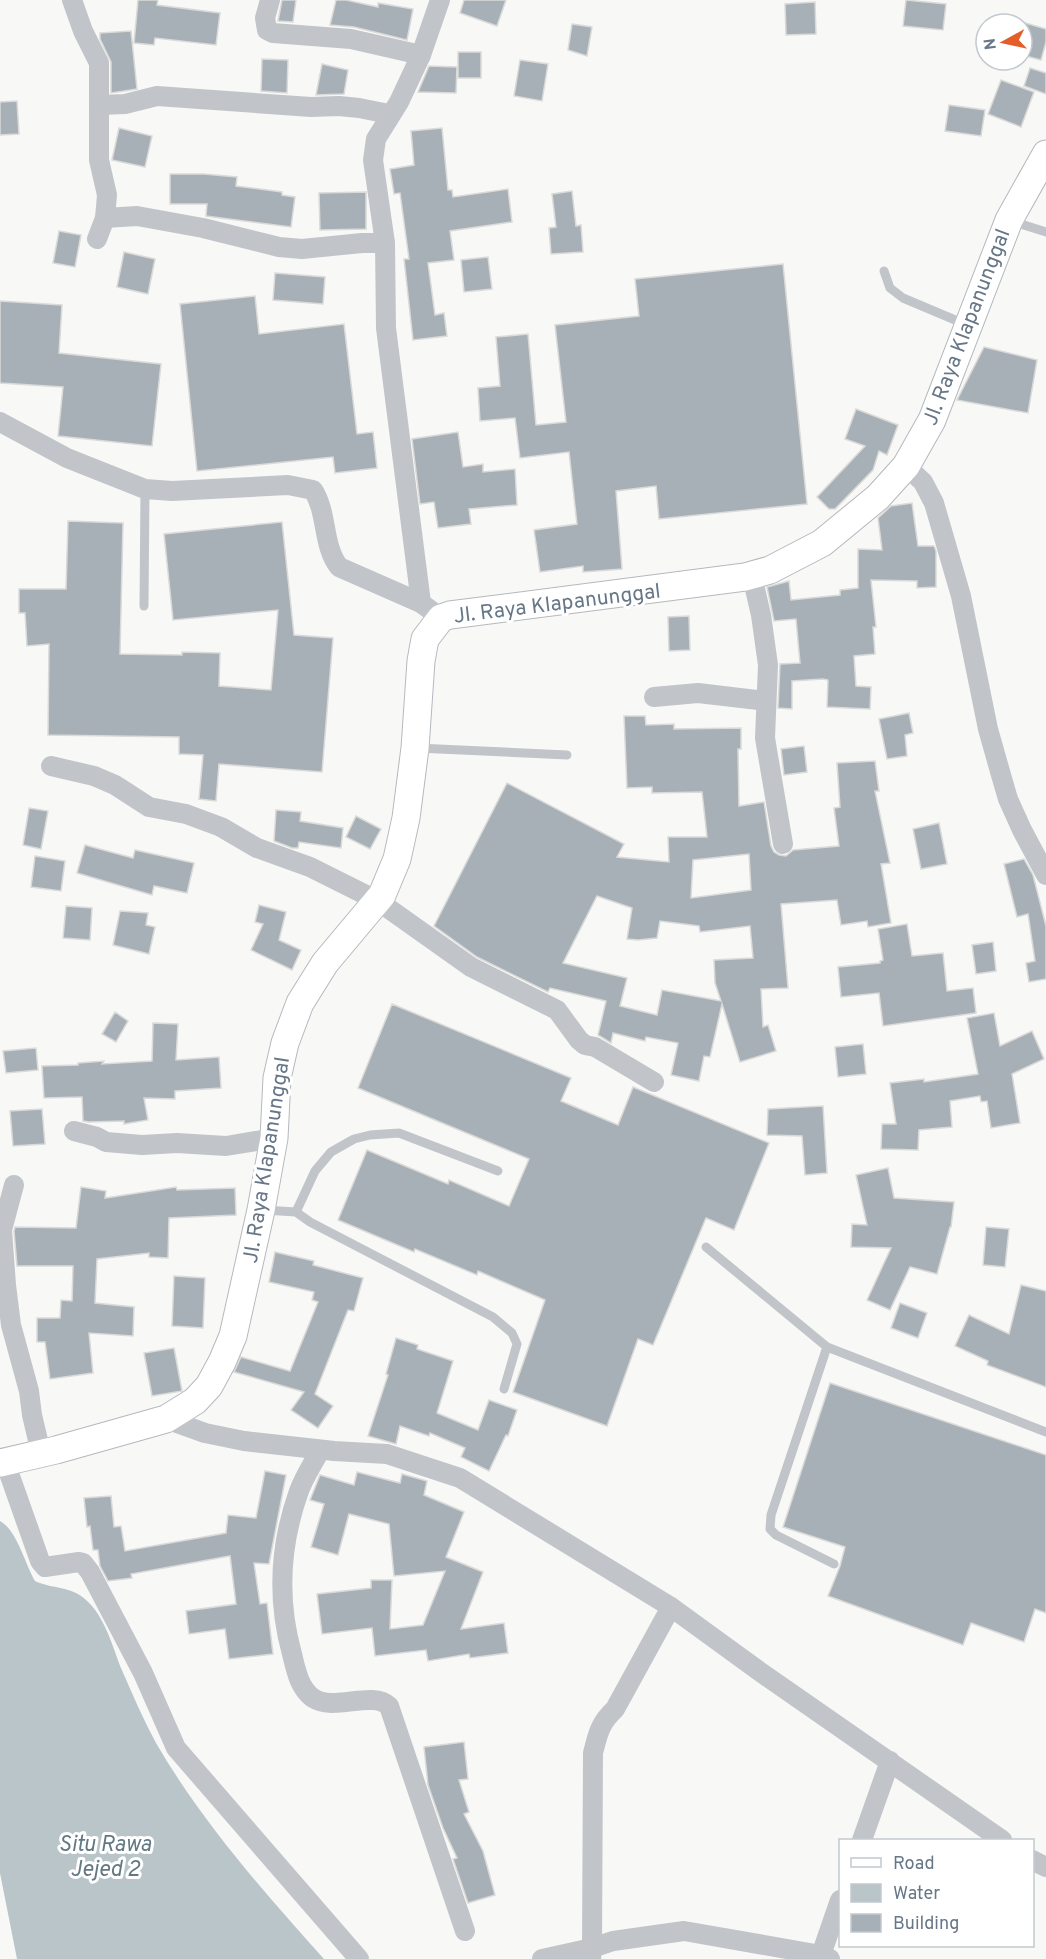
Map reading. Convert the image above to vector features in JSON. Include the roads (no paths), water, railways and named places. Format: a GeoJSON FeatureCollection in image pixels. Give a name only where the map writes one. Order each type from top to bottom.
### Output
{"type":"FeatureCollection","features":[{"type":"Feature","properties":{"kind":"street"},"geometry":{"type":"LineString","coordinates":[[72,0],[83,31],[99,63],[99,160],[107,195],[105,218],[97,239]]}},
{"type":"Feature","properties":{"kind":"street"},"geometry":{"type":"LineString","coordinates":[[270,0],[264,25],[270,32],[351,39],[421,55]]}},
{"type":"Feature","properties":{"kind":"street"},"geometry":{"type":"LineString","coordinates":[[431,611],[386,328],[385,243],[372,160],[376,139],[389,114],[399,102],[421,55],[440,0]]}},
{"type":"Feature","properties":{"kind":"street"},"geometry":{"type":"LineString","coordinates":[[100,105],[125,104],[158,96],[311,107],[339,106],[389,114]]}},
{"type":"Feature","properties":{"kind":"street","name":"Jl. Raya Klapanunggal"},"geometry":{"type":"LineString","coordinates":[[2,1462],[166,1419],[195,1401],[209,1386],[222,1362],[233,1336],[261,1210],[274,1138],[277,1078],[285,1043],[300,1003],[325,963],[378,901],[396,859],[406,818],[415,748],[421,661],[431,611],[450,615],[718,582],[770,570],[822,543],[878,497],[906,466],[932,420],[1009,220],[1046,154]]}},
{"type":"Feature","properties":{"kind":"street"},"geometry":{"type":"LineString","coordinates":[[105,218],[137,216],[203,228],[279,247],[302,249],[385,243]]}},
{"type":"Feature","properties":{"kind":"street"},"geometry":{"type":"LineString","coordinates":[[0,422],[67,458],[145,489],[172,491],[288,485],[313,490],[321,501],[333,560],[339,567],[431,611]]}},
{"type":"Feature","properties":{"kind":"street"},"geometry":{"type":"LineString","coordinates":[[906,466],[922,482],[934,503],[961,597],[988,729],[1001,775],[1017,820],[1046,875]]}},
{"type":"Feature","properties":{"kind":"street"},"geometry":{"type":"LineString","coordinates":[[752,576],[761,615],[768,665],[765,738],[783,844]]}},
{"type":"Feature","properties":{"kind":"street"},"geometry":{"type":"LineString","coordinates":[[654,698],[698,693],[766,701]]}},
{"type":"Feature","properties":{"kind":"street"},"geometry":{"type":"LineString","coordinates":[[51,766],[94,776],[115,785],[149,807],[186,814],[221,827],[257,848],[309,867],[378,901],[471,967],[557,1010],[585,1045],[595,1047],[654,1082]]}},
{"type":"Feature","properties":{"kind":"street"},"geometry":{"type":"LineString","coordinates":[[74,1131],[97,1137],[106,1142],[142,1145],[177,1143],[226,1146],[274,1138]]}},
{"type":"Feature","properties":{"kind":"street"},"geometry":{"type":"LineString","coordinates":[[14,1185],[2,1230],[6,1285],[11,1325],[29,1391],[41,1453]]}},
{"type":"Feature","properties":{"kind":"street"},"geometry":{"type":"LineString","coordinates":[[166,1419],[206,1433],[244,1441],[320,1450],[387,1454],[460,1478],[671,1608],[1001,1839]]}},
{"type":"Feature","properties":{"kind":"street"},"geometry":{"type":"LineString","coordinates":[[320,1450],[300,1489],[284,1548],[282,1597],[286,1633],[298,1675],[304,1689],[319,1701],[340,1703],[378,1701],[389,1706],[465,1931]]}},
{"type":"Feature","properties":{"kind":"street"},"geometry":{"type":"LineString","coordinates":[[2,1462],[40,1561],[45,1567],[83,1563],[143,1672],[176,1748],[359,1959]]}},
{"type":"Feature","properties":{"kind":"street"},"geometry":{"type":"LineString","coordinates":[[592,1954],[593,1753],[597,1735],[603,1720],[615,1709],[671,1608]]}},
{"type":"Feature","properties":{"kind":"street"},"geometry":{"type":"LineString","coordinates":[[862,1839],[890,1761]]}},
{"type":"Feature","properties":{"kind":"street"},"geometry":{"type":"LineString","coordinates":[[542,1959],[592,1954],[613,1941],[684,1931],[825,1957],[839,1904]]}},
{"type":"Feature","properties":{"kind":"lane"},"geometry":{"type":"LineString","coordinates":[[1009,220],[1046,232]]}},
{"type":"Feature","properties":{"kind":"lane"},"geometry":{"type":"LineString","coordinates":[[884,271],[890,288],[903,298],[969,326]]}},
{"type":"Feature","properties":{"kind":"lane"},"geometry":{"type":"LineString","coordinates":[[144,606],[145,489]]}},
{"type":"Feature","properties":{"kind":"lane"},"geometry":{"type":"LineString","coordinates":[[415,748],[567,755]]}},
{"type":"Feature","properties":{"kind":"lane"},"geometry":{"type":"LineString","coordinates":[[296,1212],[315,1171],[331,1152],[362,1137],[399,1133],[498,1171]]}},
{"type":"Feature","properties":{"kind":"lane"},"geometry":{"type":"LineString","coordinates":[[261,1210],[296,1212],[310,1222],[493,1317],[512,1333],[517,1344],[504,1389]]}},
{"type":"Feature","properties":{"kind":"lane"},"geometry":{"type":"LineString","coordinates":[[706,1247],[827,1347],[1046,1432]]}},
{"type":"Feature","properties":{"kind":"lane"},"geometry":{"type":"LineString","coordinates":[[827,1347],[771,1515],[770,1529],[776,1535],[834,1564]]}},
{"type":"Feature","properties":{"kind":"water","name":"Situ Rawa Jejed 2"},"geometry":{"type":"Polygon","coordinates":[[[0,1521],[6,1525],[16,1539],[35,1581],[75,1592],[93,1607],[107,1632],[156,1743],[193,1801],[234,1855],[324,1959],[17,1959],[0,1873],[0,1521]]]}}]}
